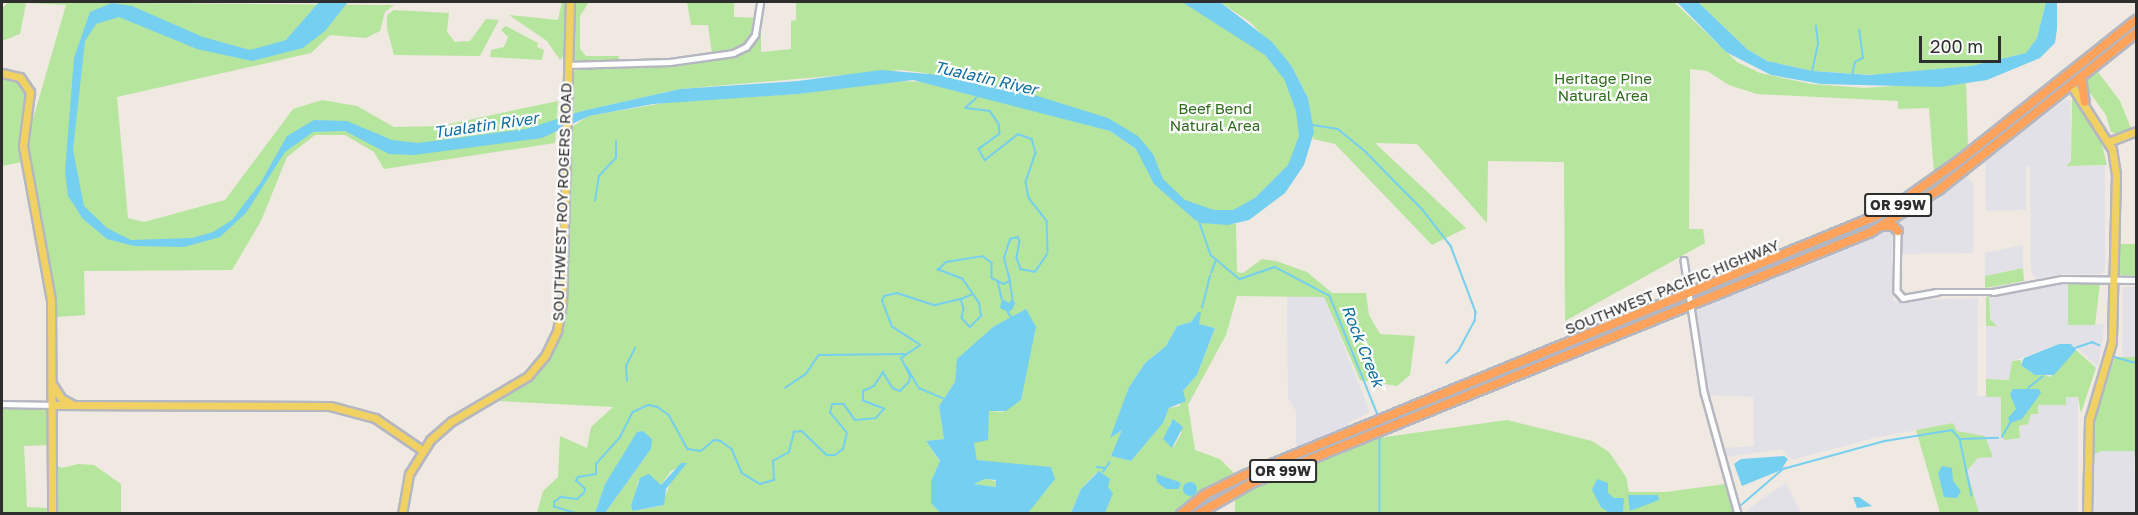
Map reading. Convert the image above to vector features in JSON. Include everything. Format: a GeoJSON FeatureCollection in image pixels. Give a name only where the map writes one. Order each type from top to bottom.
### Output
{"type":"FeatureCollection","features":[{"type":"Feature","properties":{"kind":"highway","name":"SOUTHWEST PACIFIC HIGHWAY"},"geometry":{"type":"LineString","coordinates":[[1181,513],[1222,485],[1297,453],[1870,220],[1912,196],[2133,23]]}},
{"type":"Feature","properties":{"kind":"highway"},"geometry":{"type":"LineString","coordinates":[[2060,81],[2071,85],[2072,77],[2126,34],[2133,23]]}},
{"type":"Feature","properties":{"kind":"highway","name":"SOUTHWEST PACIFIC HIGHWAY"},"geometry":{"type":"LineString","coordinates":[[1198,513],[1232,493],[1301,463],[1882,226],[1903,214],[2136,33]]}},
{"type":"Feature","properties":{"kind":"highway"},"geometry":{"type":"LineString","coordinates":[[2081,78],[2085,102]]}},
{"type":"Feature","properties":{"kind":"highway"},"geometry":{"type":"LineString","coordinates":[[1882,226],[1893,226],[1898,231],[1903,214]]}},
{"type":"Feature","properties":{"kind":"highway"},"geometry":{"type":"LineString","coordinates":[[1814,243],[1818,254]]}},
{"type":"Feature","properties":{"kind":"highway"},"geometry":{"type":"LineString","coordinates":[[1429,400],[1433,410]]}},
{"type":"Feature","properties":{"kind":"highway"},"geometry":{"type":"LineString","coordinates":[[1297,453],[1301,463]]}},
{"type":"Feature","properties":{"kind":"main road","name":"SOUTHWEST ROY ROGERS ROAD"},"geometry":{"type":"LineString","coordinates":[[402,513],[405,487],[422,450],[452,421],[524,380],[553,342],[562,304],[570,2]]}},
{"type":"Feature","properties":{"kind":"main road"},"geometry":{"type":"LineString","coordinates":[[2,73],[20,77],[30,94],[23,146],[49,283],[52,513]]}},
{"type":"Feature","properties":{"kind":"main road"},"geometry":{"type":"LineString","coordinates":[[2071,85],[2085,102],[2108,142],[2113,236],[2111,314],[2105,361],[2083,431],[2084,513]]}},
{"type":"Feature","properties":{"kind":"main road"},"geometry":{"type":"LineString","coordinates":[[2108,142],[2136,130]]}},
{"type":"Feature","properties":{"kind":"main road"},"geometry":{"type":"LineString","coordinates":[[52,381],[56,393],[52,404]]}},
{"type":"Feature","properties":{"kind":"main road"},"geometry":{"type":"LineString","coordinates":[[56,393],[77,405]]}},
{"type":"Feature","properties":{"kind":"main road"},"geometry":{"type":"LineString","coordinates":[[52,404],[340,407],[375,418],[422,450]]}},
{"type":"Feature","properties":{"kind":"street"},"geometry":{"type":"LineString","coordinates":[[568,65],[670,62],[733,53],[746,47],[755,35],[760,2]]}},
{"type":"Feature","properties":{"kind":"street"},"geometry":{"type":"LineString","coordinates":[[1898,231],[1899,296],[1993,292],[2058,279],[2136,280]]}},
{"type":"Feature","properties":{"kind":"street"},"geometry":{"type":"LineString","coordinates":[[1684,260],[1704,394],[1738,513]]}},
{"type":"Feature","properties":{"kind":"street"},"geometry":{"type":"LineString","coordinates":[[2,404],[52,404]]}},
{"type":"Feature","properties":{"kind":"shaded area"},"geometry":{"type":"Polygon","coordinates":[[[2066,99],[2070,101],[2071,161],[2067,166],[2105,166],[2105,270],[2101,274],[2062,274],[2035,279],[2031,271],[2030,167],[2026,167],[2026,210],[1986,211],[1985,161],[2066,99]]]}},
{"type":"Feature","properties":{"kind":"shaded area"},"geometry":{"type":"Polygon","coordinates":[[[1967,176],[1973,183],[1973,253],[1902,254],[1901,219],[1967,176]]]}},
{"type":"Feature","properties":{"kind":"shaded area"},"geometry":{"type":"Polygon","coordinates":[[[1892,229],[1893,301],[1978,298],[1977,396],[2001,396],[2001,435],[2019,425],[2038,405],[2066,405],[2066,397],[2078,397],[2078,513],[1979,513],[1967,471],[1978,458],[1993,456],[1971,436],[1957,431],[1953,423],[1874,438],[1792,460],[1781,449],[1727,457],[1725,448],[1754,446],[1753,397],[1708,395],[1696,310],[1892,229]]]}},
{"type":"Feature","properties":{"kind":"shaded area"},"geometry":{"type":"Polygon","coordinates":[[[2023,245],[2023,268],[1985,276],[1985,253],[2023,245]]]}},
{"type":"Feature","properties":{"kind":"shaded area"},"geometry":{"type":"Polygon","coordinates":[[[2068,282],[2068,325],[2105,324],[2098,367],[2075,346],[2059,344],[2012,361],[2009,380],[1986,379],[1986,326],[1996,325],[1990,319],[1989,295],[2068,282]]]}},
{"type":"Feature","properties":{"kind":"shaded area"},"geometry":{"type":"Polygon","coordinates":[[[2123,287],[2136,287],[2136,357],[2122,357],[2123,287]]]}},
{"type":"Feature","properties":{"kind":"shaded area"},"geometry":{"type":"Polygon","coordinates":[[[1287,296],[1324,297],[1370,412],[1348,423],[1348,426],[1296,447],[1296,411],[1288,399],[1287,296]]]}},
{"type":"Feature","properties":{"kind":"shaded area"},"geometry":{"type":"Polygon","coordinates":[[[2101,451],[2134,451],[2136,513],[2090,514],[2091,456],[2101,451]]]}},
{"type":"Feature","properties":{"kind":"shaded area"},"geometry":{"type":"Polygon","coordinates":[[[1786,483],[1801,513],[1744,513],[1762,499],[1786,483]]]}},
{"type":"Feature","properties":{"kind":"green space"},"geometry":{"type":"Polygon","coordinates":[[[9,2],[394,5],[385,12],[380,31],[366,38],[330,35],[311,53],[117,97],[128,218],[144,222],[225,200],[293,109],[322,100],[357,106],[394,127],[440,126],[558,101],[555,143],[384,169],[374,152],[345,135],[315,135],[287,157],[261,221],[232,270],[84,271],[85,315],[56,317],[26,143],[66,5],[26,3],[20,34],[2,41],[2,8],[9,2]]]}},
{"type":"Feature","properties":{"kind":"green space"},"geometry":{"type":"Polygon","coordinates":[[[562,2],[565,2],[565,54],[560,60],[547,41],[509,15],[558,20],[562,2]]]}},
{"type":"Feature","properties":{"kind":"green space"},"geometry":{"type":"Polygon","coordinates":[[[573,2],[589,2],[580,16],[580,49],[586,56],[619,56],[618,62],[572,61],[573,2]]]}},
{"type":"Feature","properties":{"kind":"green space"},"geometry":{"type":"Polygon","coordinates":[[[687,2],[734,2],[734,17],[757,18],[754,32],[744,46],[712,54],[708,25],[691,25],[687,2]]]}},
{"type":"Feature","properties":{"kind":"green space","name":"Beef Bend Natural Area"},"geometry":{"type":"Polygon","coordinates":[[[796,2],[1205,2],[1263,39],[1298,92],[1305,144],[1272,193],[1237,214],[1202,223],[1236,224],[1237,272],[1243,273],[1262,259],[1276,261],[1307,272],[1332,293],[1366,293],[1369,315],[1380,334],[1415,336],[1410,375],[1397,386],[1360,380],[1324,297],[1237,296],[1226,335],[1188,405],[1195,450],[1220,459],[1234,473],[1203,489],[1174,513],[1105,513],[1108,487],[1103,473],[1096,473],[1081,489],[1071,513],[1028,513],[1043,492],[996,463],[977,460],[973,443],[987,438],[989,411],[1003,412],[1021,400],[1030,344],[1035,334],[1026,313],[993,327],[958,359],[955,382],[939,406],[944,439],[926,441],[940,462],[931,481],[931,503],[940,513],[605,513],[651,449],[640,431],[605,484],[595,513],[537,513],[543,491],[558,477],[560,436],[587,448],[591,427],[613,407],[499,401],[532,378],[553,351],[563,323],[569,129],[588,116],[676,101],[798,94],[892,81],[931,82],[1110,131],[1136,149],[1163,193],[1140,153],[1120,131],[925,73],[901,70],[680,89],[582,111],[569,117],[571,77],[578,67],[668,64],[734,55],[750,46],[761,24],[761,52],[791,49],[791,21],[796,20],[796,2]],[[1197,314],[1191,322],[1177,326],[1166,346],[1145,363],[1129,387],[1119,421],[1112,434],[1123,430],[1111,456],[1131,461],[1156,431],[1169,408],[1180,406],[1183,391],[1197,375],[1215,328],[1199,324],[1197,314]],[[1171,422],[1169,426],[1173,448],[1182,432],[1171,422]],[[687,463],[671,471],[661,485],[651,480],[638,481],[633,511],[661,506],[674,474],[687,463]]]}},
{"type":"Feature","properties":{"kind":"green space","name":"Heritage Pine Natural Area"},"geometry":{"type":"Polygon","coordinates":[[[1220,2],[1674,2],[1737,62],[1760,73],[1811,84],[1865,88],[1966,81],[1968,147],[1934,173],[1929,108],[1898,109],[1898,101],[1757,94],[1729,85],[1707,71],[1690,69],[1689,229],[1703,229],[1705,243],[1565,321],[1564,162],[1488,161],[1487,223],[1417,144],[1375,143],[1466,228],[1432,245],[1335,144],[1313,139],[1308,98],[1291,65],[1250,22],[1220,2]]]}},
{"type":"Feature","properties":{"kind":"green space"},"geometry":{"type":"Polygon","coordinates":[[[1698,2],[2046,2],[2037,38],[2026,53],[1971,66],[1876,75],[1813,71],[1767,61],[1747,49],[1698,2]]]}},
{"type":"Feature","properties":{"kind":"green space"},"geometry":{"type":"Polygon","coordinates":[[[394,10],[449,13],[447,32],[455,42],[470,41],[486,19],[499,20],[480,56],[394,55],[387,29],[387,15],[394,10]]]}},
{"type":"Feature","properties":{"kind":"green space"},"geometry":{"type":"Polygon","coordinates":[[[506,26],[538,43],[537,47],[544,50],[542,60],[490,57],[491,50],[504,47],[508,37],[501,30],[506,26]]]}},
{"type":"Feature","properties":{"kind":"green space"},"geometry":{"type":"Polygon","coordinates":[[[2098,72],[2120,101],[2131,128],[2119,134],[2111,132],[2106,115],[2085,86],[2085,80],[2098,72]]]}},
{"type":"Feature","properties":{"kind":"green space"},"geometry":{"type":"Polygon","coordinates":[[[2,76],[17,80],[28,95],[20,135],[22,162],[2,166],[2,76]]]}},
{"type":"Feature","properties":{"kind":"green space"},"geometry":{"type":"Polygon","coordinates":[[[2072,98],[2100,137],[2107,165],[2066,166],[2071,161],[2072,98]]]}},
{"type":"Feature","properties":{"kind":"green space"},"geometry":{"type":"Polygon","coordinates":[[[2120,244],[2136,244],[2136,276],[2121,275],[2119,271],[2120,244]]]}},
{"type":"Feature","properties":{"kind":"green space"},"geometry":{"type":"Polygon","coordinates":[[[2023,268],[2024,281],[1985,288],[1985,276],[2023,268]]]}},
{"type":"Feature","properties":{"kind":"green space"},"geometry":{"type":"Polygon","coordinates":[[[2068,282],[2100,283],[2095,325],[2068,325],[2068,282]]]}},
{"type":"Feature","properties":{"kind":"green space"},"geometry":{"type":"Polygon","coordinates":[[[1989,295],[1990,319],[1997,326],[1986,326],[1986,298],[1989,295]]]}},
{"type":"Feature","properties":{"kind":"green space"},"geometry":{"type":"Polygon","coordinates":[[[2076,350],[2096,368],[2081,413],[2078,397],[2066,397],[2066,405],[2038,405],[2038,414],[2031,414],[2028,424],[2019,426],[2020,438],[2005,440],[2001,435],[2001,397],[1986,397],[1986,379],[2009,380],[2012,361],[2021,360],[2021,365],[2050,377],[2076,350]]]}},
{"type":"Feature","properties":{"kind":"green space"},"geometry":{"type":"Polygon","coordinates":[[[2115,357],[2136,357],[2136,471],[2134,451],[2101,451],[2091,456],[2092,427],[2115,357]]]}},
{"type":"Feature","properties":{"kind":"green space"},"geometry":{"type":"Polygon","coordinates":[[[2,407],[48,407],[48,445],[24,446],[27,507],[48,508],[48,513],[2,514],[2,407]]]}},
{"type":"Feature","properties":{"kind":"green space"},"geometry":{"type":"Polygon","coordinates":[[[1507,420],[1592,441],[1609,452],[1626,477],[1629,492],[1666,492],[1725,484],[1733,513],[1235,514],[1235,496],[1378,438],[1507,420]]]}},
{"type":"Feature","properties":{"kind":"green space"},"geometry":{"type":"Polygon","coordinates":[[[1953,423],[1957,431],[1985,436],[1993,457],[1978,458],[1967,471],[1979,513],[1940,513],[1916,430],[1953,423]]]}},
{"type":"Feature","properties":{"kind":"green space"},"geometry":{"type":"Polygon","coordinates":[[[78,464],[94,465],[121,484],[121,513],[56,513],[55,465],[62,468],[78,464]]]}},
{"type":"Feature","properties":{"kind":"green space"},"geometry":{"type":"Polygon","coordinates":[[[985,479],[996,481],[996,487],[974,484],[985,479]]]}},
{"type":"Feature","properties":{"kind":"water","name":"Tualatin River"},"geometry":{"type":"Polygon","coordinates":[[[319,2],[348,2],[325,31],[303,48],[252,61],[197,49],[119,17],[96,24],[85,41],[73,150],[84,206],[107,228],[131,240],[192,238],[213,232],[232,220],[261,182],[287,136],[314,120],[347,121],[392,140],[418,143],[526,129],[582,111],[680,89],[798,81],[881,70],[940,75],[1018,90],[1108,118],[1138,136],[1153,154],[1163,179],[1185,200],[1214,210],[1233,210],[1255,198],[1288,165],[1299,136],[1296,111],[1284,79],[1265,55],[1182,2],[1220,2],[1272,42],[1291,65],[1308,98],[1314,132],[1304,165],[1285,193],[1249,220],[1228,225],[1200,223],[1194,219],[1154,184],[1136,149],[1110,131],[913,80],[798,94],[653,104],[589,116],[542,138],[414,155],[389,154],[345,131],[313,132],[285,152],[246,213],[220,237],[184,247],[134,246],[107,239],[83,219],[68,196],[65,172],[74,58],[90,12],[112,3],[132,6],[203,37],[250,50],[286,40],[319,2]]]}},
{"type":"Feature","properties":{"kind":"water"},"geometry":{"type":"Polygon","coordinates":[[[1677,2],[1698,2],[1747,49],[1767,61],[1813,71],[1870,75],[1971,66],[2026,53],[2037,38],[2046,2],[2057,2],[2057,29],[2055,43],[2040,58],[1987,80],[1940,87],[1821,84],[1771,75],[1726,52],[1677,2]]]}},
{"type":"Feature","properties":{"kind":"water"},"geometry":{"type":"Polygon","coordinates":[[[1012,298],[1015,303],[1012,310],[1008,312],[1000,308],[1002,299],[1009,303],[1012,298]]]}},
{"type":"Feature","properties":{"kind":"water"},"geometry":{"type":"Polygon","coordinates":[[[1026,309],[1036,327],[1021,400],[1006,411],[989,411],[988,440],[974,443],[977,460],[1051,467],[1055,479],[1028,513],[940,513],[931,503],[931,481],[940,461],[926,441],[944,439],[939,406],[955,382],[957,359],[993,327],[1026,309]],[[985,479],[974,484],[996,487],[996,480],[985,479]]]}},
{"type":"Feature","properties":{"kind":"water"},"geometry":{"type":"Polygon","coordinates":[[[1198,312],[1201,312],[1199,324],[1215,328],[1197,375],[1183,391],[1186,401],[1169,408],[1163,423],[1131,461],[1111,456],[1122,430],[1110,438],[1129,387],[1145,363],[1166,346],[1177,326],[1191,322],[1198,312]]]}},
{"type":"Feature","properties":{"kind":"water"},"geometry":{"type":"Polygon","coordinates":[[[2059,344],[2071,344],[2076,350],[2054,375],[2035,375],[2021,365],[2024,358],[2059,344]]]}},
{"type":"Feature","properties":{"kind":"water"},"geometry":{"type":"Polygon","coordinates":[[[2013,389],[2039,389],[2041,393],[2022,419],[2010,423],[2008,418],[2016,409],[2010,394],[2013,389]]]}},
{"type":"Feature","properties":{"kind":"water"},"geometry":{"type":"Polygon","coordinates":[[[1173,419],[1183,427],[1172,448],[1163,439],[1173,419]]]}},
{"type":"Feature","properties":{"kind":"water"},"geometry":{"type":"Polygon","coordinates":[[[643,431],[652,439],[651,449],[605,513],[595,513],[605,484],[637,432],[643,431]]]}},
{"type":"Feature","properties":{"kind":"water"},"geometry":{"type":"Polygon","coordinates":[[[1784,456],[1788,459],[1781,470],[1742,486],[1734,464],[1741,459],[1784,456]]]}},
{"type":"Feature","properties":{"kind":"water"},"geometry":{"type":"Polygon","coordinates":[[[681,463],[687,463],[666,489],[664,505],[633,511],[631,506],[640,478],[649,474],[661,485],[681,463]]]}},
{"type":"Feature","properties":{"kind":"water"},"geometry":{"type":"Polygon","coordinates":[[[1942,466],[1952,468],[1953,481],[1961,491],[1957,498],[1944,497],[1938,473],[1942,466]]]}},
{"type":"Feature","properties":{"kind":"water"},"geometry":{"type":"Polygon","coordinates":[[[1099,471],[1110,479],[1108,487],[1113,493],[1105,513],[1071,513],[1081,489],[1099,471]]]}},
{"type":"Feature","properties":{"kind":"water"},"geometry":{"type":"Polygon","coordinates":[[[1156,474],[1181,484],[1178,489],[1166,489],[1157,482],[1156,474]]]}},
{"type":"Feature","properties":{"kind":"water"},"geometry":{"type":"Polygon","coordinates":[[[1597,479],[1608,483],[1608,493],[1614,498],[1624,498],[1623,513],[1609,513],[1601,507],[1592,490],[1597,479]]]}},
{"type":"Feature","properties":{"kind":"water"},"geometry":{"type":"Polygon","coordinates":[[[1190,482],[1195,484],[1197,489],[1195,494],[1190,496],[1185,494],[1183,489],[1185,484],[1190,482]]]}},
{"type":"Feature","properties":{"kind":"water"},"geometry":{"type":"Polygon","coordinates":[[[1628,495],[1658,495],[1659,500],[1630,511],[1628,495]]]}},
{"type":"Feature","properties":{"kind":"water"},"geometry":{"type":"Polygon","coordinates":[[[1853,497],[1859,497],[1872,506],[1857,508],[1853,497]]]}},
{"type":"Feature","properties":{"kind":"waterway"},"geometry":{"type":"LineString","coordinates":[[1812,72],[1818,43],[1816,26]]}},
{"type":"Feature","properties":{"kind":"waterway"},"geometry":{"type":"LineString","coordinates":[[1852,75],[1855,62],[1863,58],[1859,30]]}},
{"type":"Feature","properties":{"kind":"waterway"},"geometry":{"type":"LineString","coordinates":[[977,98],[966,108],[990,111],[999,124],[1000,134],[979,149],[985,160],[1018,134],[1032,139],[1036,153],[1026,182],[1029,198],[1047,221],[1048,251]]}},
{"type":"Feature","properties":{"kind":"waterway"},"geometry":{"type":"LineString","coordinates":[[1313,125],[1338,129],[1366,152],[1423,210],[1451,246],[1476,312],[1475,321],[1459,351],[1447,363]]}},
{"type":"Feature","properties":{"kind":"waterway"},"geometry":{"type":"LineString","coordinates":[[595,201],[599,176],[616,158],[616,142]]}},
{"type":"Feature","properties":{"kind":"waterway","name":"Rock Creek"},"geometry":{"type":"LineString","coordinates":[[1200,223],[1211,255],[1240,279],[1275,267],[1330,296],[1379,417]]}},
{"type":"Feature","properties":{"kind":"waterway"},"geometry":{"type":"LineString","coordinates":[[577,514],[554,507],[554,502],[561,497],[577,499],[584,493],[585,489],[576,481],[578,477],[596,474],[596,464],[620,437],[633,412],[648,405],[658,407],[669,415],[688,449],[701,451],[714,440],[721,441],[732,449],[742,473],[760,484],[774,480],[773,461],[789,452],[794,432],[802,431],[827,455],[835,455],[843,449],[847,433],[830,413],[832,404],[844,404],[855,420],[876,418],[884,409],[863,401],[863,391],[874,386],[883,372],[893,388],[900,391],[909,382],[910,376],[901,358],[920,345],[892,327],[882,301],[884,296],[897,293],[935,305],[961,299],[964,309],[962,318],[970,327],[981,316],[979,303],[962,279],[938,270],[946,262],[983,256],[992,263],[992,278],[1004,284],[1010,281],[1004,258],[1010,239],[1018,237],[1020,241],[1017,258],[1021,269],[1035,272],[1047,254]]}},
{"type":"Feature","properties":{"kind":"waterway"},"geometry":{"type":"LineString","coordinates":[[1211,273],[1216,260]]}},
{"type":"Feature","properties":{"kind":"waterway"},"geometry":{"type":"LineString","coordinates":[[1202,308],[1210,276]]}},
{"type":"Feature","properties":{"kind":"waterway"},"geometry":{"type":"LineString","coordinates":[[998,281],[1002,299]]}},
{"type":"Feature","properties":{"kind":"waterway"},"geometry":{"type":"LineString","coordinates":[[1010,281],[1013,298]]}},
{"type":"Feature","properties":{"kind":"waterway"},"geometry":{"type":"LineString","coordinates":[[961,299],[971,295]]}},
{"type":"Feature","properties":{"kind":"waterway"},"geometry":{"type":"LineString","coordinates":[[1008,312],[1012,318]]}},
{"type":"Feature","properties":{"kind":"waterway"},"geometry":{"type":"LineString","coordinates":[[2075,348],[2092,342],[2099,345]]}},
{"type":"Feature","properties":{"kind":"waterway"},"geometry":{"type":"LineString","coordinates":[[627,381],[626,366],[635,348]]}},
{"type":"Feature","properties":{"kind":"waterway"},"geometry":{"type":"LineString","coordinates":[[785,388],[806,374],[819,355],[906,354]]}},
{"type":"Feature","properties":{"kind":"waterway"},"geometry":{"type":"LineString","coordinates":[[2115,357],[2136,363]]}},
{"type":"Feature","properties":{"kind":"waterway"},"geometry":{"type":"LineString","coordinates":[[907,367],[919,388],[943,398]]}},
{"type":"Feature","properties":{"kind":"waterway"},"geometry":{"type":"LineString","coordinates":[[2028,388],[2042,377]]}},
{"type":"Feature","properties":{"kind":"waterway"},"geometry":{"type":"LineString","coordinates":[[2002,437],[2010,423]]}},
{"type":"Feature","properties":{"kind":"waterway"},"geometry":{"type":"LineString","coordinates":[[1740,506],[1783,469],[1885,441],[1952,430],[1960,439],[1972,496]]}},
{"type":"Feature","properties":{"kind":"waterway","name":"Rock Creek"},"geometry":{"type":"LineString","coordinates":[[1380,434],[1380,514]]}},
{"type":"Feature","properties":{"kind":"waterway"},"geometry":{"type":"LineString","coordinates":[[1960,439],[1998,438]]}},
{"type":"Feature","properties":{"kind":"waterway"},"geometry":{"type":"LineString","coordinates":[[1103,472],[1109,463]]}},
{"type":"Feature","properties":{"kind":"waterway"},"geometry":{"type":"LineString","coordinates":[[1097,467],[1105,468]]}},
{"type":"Feature","properties":{"kind":"waterway"},"geometry":{"type":"LineString","coordinates":[[1730,514],[1734,511]]}}]}
